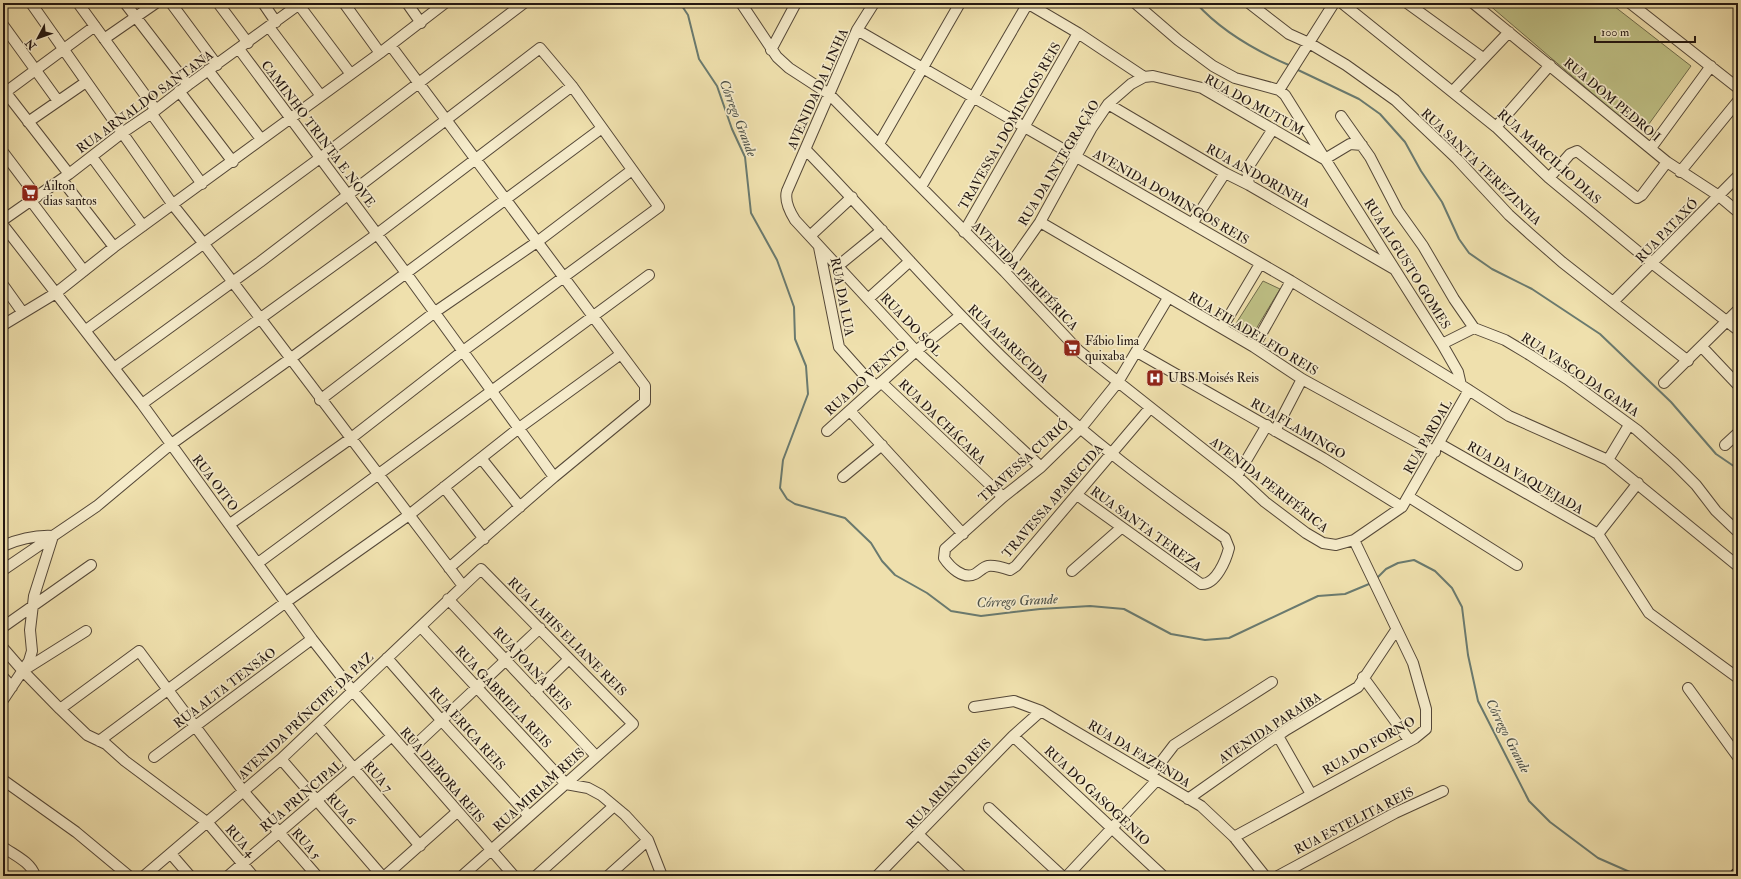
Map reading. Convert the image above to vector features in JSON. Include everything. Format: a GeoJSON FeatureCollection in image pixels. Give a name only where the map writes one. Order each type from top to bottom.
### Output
{"type":"FeatureCollection","features":[{"type":"Feature","properties":{"kind":"street"},"geometry":{"type":"LineString","coordinates":[[31,3],[172,205],[204,244],[320,400],[463,586]]}},
{"type":"Feature","properties":{"kind":"street"},"geometry":{"type":"LineString","coordinates":[[78,3],[104,38],[202,184]]}},
{"type":"Feature","properties":{"kind":"street"},"geometry":{"type":"LineString","coordinates":[[125,3],[188,85]]}},
{"type":"Feature","properties":{"kind":"street"},"geometry":{"type":"LineString","coordinates":[[104,38],[156,3]]}},
{"type":"Feature","properties":{"kind":"street"},"geometry":{"type":"LineString","coordinates":[[171,3],[261,139]]}},
{"type":"Feature","properties":{"kind":"street"},"geometry":{"type":"LineString","coordinates":[[218,3],[248,42]]}},
{"type":"Feature","properties":{"kind":"street"},"geometry":{"type":"LineString","coordinates":[[263,3],[272,24],[321,96]]}},
{"type":"Feature","properties":{"kind":"street"},"geometry":{"type":"LineString","coordinates":[[344,3],[380,53]]}},
{"type":"Feature","properties":{"kind":"street"},"geometry":{"type":"LineString","coordinates":[[407,3],[421,23]]}},
{"type":"Feature","properties":{"kind":"street"},"geometry":{"type":"LineString","coordinates":[[3,325],[56,292],[114,247],[233,162],[261,139],[391,46],[445,3]]}},
{"type":"Feature","properties":{"kind":"street"},"geometry":{"type":"LineString","coordinates":[[86,330],[320,158],[524,3]]}},
{"type":"Feature","properties":{"kind":"street","name":"AVENIDA PERIFÉRICA"},"geometry":{"type":"LineString","coordinates":[[741,3],[771,50],[783,63],[829,94],[1005,272],[1079,351],[1237,476],[1294,524],[1323,543],[1336,545],[1354,540]]}},
{"type":"Feature","properties":{"kind":"street"},"geometry":{"type":"LineString","coordinates":[[771,50],[796,3]]}},
{"type":"Feature","properties":{"kind":"street","name":"AVENIDA DA LINHA"},"geometry":{"type":"LineString","coordinates":[[789,186],[857,30],[874,3]]}},
{"type":"Feature","properties":{"kind":"street"},"geometry":{"type":"LineString","coordinates":[[879,144],[960,3]]}},
{"type":"Feature","properties":{"kind":"street"},"geometry":{"type":"LineString","coordinates":[[921,187],[972,96],[1028,3],[1078,33],[1144,77]]}},
{"type":"Feature","properties":{"kind":"street"},"geometry":{"type":"LineString","coordinates":[[1136,3],[1178,40],[1213,66],[1235,78],[1279,90],[1334,3]]}},
{"type":"Feature","properties":{"kind":"street","name":"RUA SANTA TEREZINHA"},"geometry":{"type":"LineString","coordinates":[[1249,3],[1289,34],[1309,42],[1346,65],[1395,100],[1457,159],[1525,229],[1562,262],[1688,361]]}},
{"type":"Feature","properties":{"kind":"street","name":"RUA MARCILIO DIAS"},"geometry":{"type":"LineString","coordinates":[[1342,3],[1496,127],[1549,178],[1653,264],[1738,330]]}},
{"type":"Feature","properties":{"kind":"street"},"geometry":{"type":"LineString","coordinates":[[1407,3],[1483,58]]}},
{"type":"Feature","properties":{"kind":"street","name":"RUA DOM PEDRO I"},"geometry":{"type":"LineString","coordinates":[[1473,3],[1667,162],[1680,172],[1719,196],[1738,212]]}},
{"type":"Feature","properties":{"kind":"street"},"geometry":{"type":"LineString","coordinates":[[1630,3],[1738,88]]}},
{"type":"Feature","properties":{"kind":"street"},"geometry":{"type":"LineString","coordinates":[[300,4],[350,74]]}},
{"type":"Feature","properties":{"kind":"street","name":"RUA ARNALDO SANTANA"},"geometry":{"type":"LineString","coordinates":[[4,218],[65,177],[122,133],[154,112],[179,91],[300,4]]}},
{"type":"Feature","properties":{"kind":"street"},"geometry":{"type":"LineString","coordinates":[[3,25],[58,101]]}},
{"type":"Feature","properties":{"kind":"street"},"geometry":{"type":"LineString","coordinates":[[95,26],[64,50],[4,92],[28,122],[114,247]]}},
{"type":"Feature","properties":{"kind":"street","name":"AVENIDA DOMINGOS REIS"},"geometry":{"type":"LineString","coordinates":[[857,30],[1291,281],[1465,387],[1509,416],[1608,460],[1638,483],[1724,557],[1738,566]]}},
{"type":"Feature","properties":{"kind":"street"},"geometry":{"type":"LineString","coordinates":[[1453,91],[1509,32]]}},
{"type":"Feature","properties":{"kind":"street","name":"TRAVESSA 1 DOMINGOS REIS"},"geometry":{"type":"LineString","coordinates":[[964,232],[1078,33]]}},
{"type":"Feature","properties":{"kind":"street"},"geometry":{"type":"LineString","coordinates":[[391,46],[646,386],[645,402],[554,477],[449,568]]}},
{"type":"Feature","properties":{"kind":"street"},"geometry":{"type":"LineString","coordinates":[[114,368],[232,283],[540,48],[572,86],[659,207],[463,351],[350,439],[230,524]]}},
{"type":"Feature","properties":{"kind":"street","name":"CAMINHO TRINTA E NOVE"},"geometry":{"type":"LineString","coordinates":[[239,49],[435,312],[554,477]]}},
{"type":"Feature","properties":{"kind":"street"},"geometry":{"type":"LineString","coordinates":[[1496,127],[1550,65]]}},
{"type":"Feature","properties":{"kind":"street"},"geometry":{"type":"LineString","coordinates":[[1651,148],[1711,66]]}},
{"type":"Feature","properties":{"kind":"street","name":"RUA DO MUTUM"},"geometry":{"type":"LineString","coordinates":[[1144,77],[1153,76],[1202,88],[1325,159]]}},
{"type":"Feature","properties":{"kind":"street","name":"RUA DA INTEGRAÇÃO"},"geometry":{"type":"LineString","coordinates":[[1005,272],[1040,222],[1091,129],[1108,104],[1131,84],[1144,77]]}},
{"type":"Feature","properties":{"kind":"street"},"geometry":{"type":"LineString","coordinates":[[28,122],[86,82]]}},
{"type":"Feature","properties":{"kind":"street"},"geometry":{"type":"LineString","coordinates":[[142,404],[377,234],[572,86]]}},
{"type":"Feature","properties":{"kind":"street","name":"RUA ALGUSTO GOMES"},"geometry":{"type":"LineString","coordinates":[[1279,90],[1285,94],[1309,131],[1325,159],[1442,344],[1465,387]]}},
{"type":"Feature","properties":{"kind":"street"},"geometry":{"type":"LineString","coordinates":[[179,91],[233,162]]}},
{"type":"Feature","properties":{"kind":"street"},"geometry":{"type":"LineString","coordinates":[[1680,172],[1738,102]]}},
{"type":"Feature","properties":{"kind":"street","name":"RUA ANDORINHA"},"geometry":{"type":"LineString","coordinates":[[1108,104],[1225,173],[1249,184],[1396,270]]}},
{"type":"Feature","properties":{"kind":"street"},"geometry":{"type":"LineString","coordinates":[[1341,116],[1362,145],[1381,176],[1398,211],[1423,246],[1454,299],[1474,328],[1442,344]]}},
{"type":"Feature","properties":{"kind":"street"},"geometry":{"type":"LineString","coordinates":[[3,570],[97,506],[170,445],[290,359],[602,128]]}},
{"type":"Feature","properties":{"kind":"street"},"geometry":{"type":"LineString","coordinates":[[1249,184],[1247,169],[1273,129]]}},
{"type":"Feature","properties":{"kind":"street"},"geometry":{"type":"LineString","coordinates":[[1325,159],[1350,144],[1362,145]]}},
{"type":"Feature","properties":{"kind":"street","name":"RUA APARECIDA"},"geometry":{"type":"LineString","coordinates":[[806,150],[852,197],[960,316],[1026,380],[1112,454],[1215,531]]}},
{"type":"Feature","properties":{"kind":"street"},"geometry":{"type":"LineString","coordinates":[[1549,178],[1570,154],[1577,151],[1637,198],[1642,195],[1667,162]]}},
{"type":"Feature","properties":{"kind":"street"},"geometry":{"type":"LineString","coordinates":[[3,152],[84,270]]}},
{"type":"Feature","properties":{"kind":"street"},"geometry":{"type":"LineString","coordinates":[[92,157],[143,226]]}},
{"type":"Feature","properties":{"kind":"street"},"geometry":{"type":"LineString","coordinates":[[320,400],[435,312],[537,242],[632,170]]}},
{"type":"Feature","properties":{"kind":"street"},"geometry":{"type":"LineString","coordinates":[[1192,224],[1225,173]]}},
{"type":"Feature","properties":{"kind":"street","name":"RUA PATAXÓ"},"geometry":{"type":"LineString","coordinates":[[1613,302],[1653,264],[1738,176]]}},
{"type":"Feature","properties":{"kind":"street","name":"RUA DO SOL"},"geometry":{"type":"LineString","coordinates":[[789,186],[786,195],[788,209],[795,220],[916,351],[1041,467]]}},
{"type":"Feature","properties":{"kind":"street"},"geometry":{"type":"LineString","coordinates":[[810,236],[852,197]]}},
{"type":"Feature","properties":{"kind":"street","name":"RUA OITO"},"geometry":{"type":"LineString","coordinates":[[4,218],[56,292],[142,404],[170,445],[230,524],[312,639],[352,690]]}},
{"type":"Feature","properties":{"kind":"street","name":"RUA FILADELFIO REIS"},"geometry":{"type":"LineString","coordinates":[[1040,222],[1254,347],[1302,380],[1437,448]]}},
{"type":"Feature","properties":{"kind":"street"},"geometry":{"type":"LineString","coordinates":[[838,266],[882,230]]}},
{"type":"Feature","properties":{"kind":"street","name":"RUA DA LUA"},"geometry":{"type":"LineString","coordinates":[[819,246],[839,347],[864,375],[879,384]]}},
{"type":"Feature","properties":{"kind":"street"},"geometry":{"type":"LineString","coordinates":[[868,299],[910,261]]}},
{"type":"Feature","properties":{"kind":"street"},"geometry":{"type":"LineString","coordinates":[[1222,328],[1260,264]]}},
{"type":"Feature","properties":{"kind":"street"},"geometry":{"type":"LineString","coordinates":[[258,563],[592,315],[649,275]]}},
{"type":"Feature","properties":{"kind":"street"},"geometry":{"type":"LineString","coordinates":[[1254,347],[1291,281]]}},
{"type":"Feature","properties":{"kind":"street"},"geometry":{"type":"LineString","coordinates":[[3,285],[24,313]]}},
{"type":"Feature","properties":{"kind":"street","name":"TRAVESSA CURIÓ"},"geometry":{"type":"LineString","coordinates":[[961,536],[1003,497],[1041,467],[1081,428],[1118,382],[1168,298]]}},
{"type":"Feature","properties":{"kind":"street"},"geometry":{"type":"LineString","coordinates":[[1664,383],[1738,310]]}},
{"type":"Feature","properties":{"kind":"street","name":"RUA DO VENTO"},"geometry":{"type":"LineString","coordinates":[[827,431],[916,351],[960,316]]}},
{"type":"Feature","properties":{"kind":"street","name":"RUA VASCO DA GAMA"},"geometry":{"type":"LineString","coordinates":[[1474,328],[1505,340],[1530,355],[1567,379],[1629,425],[1674,463],[1725,520],[1738,532]]}},
{"type":"Feature","properties":{"kind":"street"},"geometry":{"type":"LineString","coordinates":[[1702,347],[1738,386]]}},
{"type":"Feature","properties":{"kind":"street","name":"RUA FLAMINGO"},"geometry":{"type":"LineString","coordinates":[[1137,352],[1271,428],[1402,507]]}},
{"type":"Feature","properties":{"kind":"street"},"geometry":{"type":"LineString","coordinates":[[99,741],[168,688],[409,515],[519,428],[621,354]]}},
{"type":"Feature","properties":{"kind":"street"},"geometry":{"type":"LineString","coordinates":[[1237,476],[1271,428],[1302,380]]}},
{"type":"Feature","properties":{"kind":"street","name":"RUA DA CHÁCARA"},"geometry":{"type":"LineString","coordinates":[[879,384],[1003,497]]}},
{"type":"Feature","properties":{"kind":"street","name":"RUA PARDAL"},"geometry":{"type":"LineString","coordinates":[[1402,507],[1437,448],[1465,387]]}},
{"type":"Feature","properties":{"kind":"street","name":"TRAVESSA APARECIDA"},"geometry":{"type":"LineString","coordinates":[[961,536],[945,549],[944,558],[948,565],[959,573],[973,575],[988,566],[1010,570],[1016,566],[1150,408]]}},
{"type":"Feature","properties":{"kind":"street"},"geometry":{"type":"LineString","coordinates":[[850,411],[882,445],[961,536]]}},
{"type":"Feature","properties":{"kind":"street"},"geometry":{"type":"LineString","coordinates":[[1608,460],[1629,425]]}},
{"type":"Feature","properties":{"kind":"street"},"geometry":{"type":"LineString","coordinates":[[1725,445],[1738,433]]}},
{"type":"Feature","properties":{"kind":"street"},"geometry":{"type":"LineString","coordinates":[[843,477],[882,445]]}},
{"type":"Feature","properties":{"kind":"street","name":"RUA DA VAQUEJADA"},"geometry":{"type":"LineString","coordinates":[[1437,448],[1598,534]]}},
{"type":"Feature","properties":{"kind":"street"},"geometry":{"type":"LineString","coordinates":[[481,458],[520,507]]}},
{"type":"Feature","properties":{"kind":"street"},"geometry":{"type":"LineString","coordinates":[[1638,483],[1598,534],[1649,614],[1738,678]]}},
{"type":"Feature","properties":{"kind":"street"},"geometry":{"type":"LineString","coordinates":[[444,487],[484,539]]}},
{"type":"Feature","properties":{"kind":"street","name":"RUA SANTA TEREZA"},"geometry":{"type":"LineString","coordinates":[[1077,495],[1201,584],[1207,584],[1212,580],[1226,559],[1229,548],[1225,538],[1215,531]]}},
{"type":"Feature","properties":{"kind":"street"},"geometry":{"type":"LineString","coordinates":[[1409,497],[1517,565]]}},
{"type":"Feature","properties":{"kind":"street"},"geometry":{"type":"LineString","coordinates":[[1396,630],[1354,540],[1402,507]]}},
{"type":"Feature","properties":{"kind":"street"},"geometry":{"type":"LineString","coordinates":[[1072,571],[1122,528]]}},
{"type":"Feature","properties":{"kind":"street"},"geometry":{"type":"LineString","coordinates":[[3,546],[15,541],[39,535],[53,536]]}},
{"type":"Feature","properties":{"kind":"street"},"geometry":{"type":"LineString","coordinates":[[3,700],[29,661],[32,651],[30,630],[34,596],[53,536]]}},
{"type":"Feature","properties":{"kind":"street"},"geometry":{"type":"LineString","coordinates":[[3,540],[15,541]]}},
{"type":"Feature","properties":{"kind":"street"},"geometry":{"type":"LineString","coordinates":[[3,627],[91,565]]}},
{"type":"Feature","properties":{"kind":"street","name":"AVENIDA PRÍNCIPE DA PAZ"},"geometry":{"type":"LineString","coordinates":[[144,876],[208,823],[281,759],[481,569]]}},
{"type":"Feature","properties":{"kind":"street","name":"RUA LAHIS ELIANE REIS"},"geometry":{"type":"LineString","coordinates":[[481,569],[634,724]]}},
{"type":"Feature","properties":{"kind":"street","name":"RUA JOANA REIS"},"geometry":{"type":"LineString","coordinates":[[448,599],[596,756]]}},
{"type":"Feature","properties":{"kind":"street","name":"RUA GABRIELA REIS"},"geometry":{"type":"LineString","coordinates":[[421,627],[566,784]]}},
{"type":"Feature","properties":{"kind":"street"},"geometry":{"type":"LineString","coordinates":[[407,753],[540,628]]}},
{"type":"Feature","properties":{"kind":"street","name":"AVENIDA PARAÍBA"},"geometry":{"type":"LineString","coordinates":[[1188,799],[1278,736],[1358,687],[1363,677],[1396,630]]}},
{"type":"Feature","properties":{"kind":"street","name":"RUA DO FORNO"},"geometry":{"type":"LineString","coordinates":[[1234,837],[1422,734],[1426,729],[1426,709],[1413,663],[1408,650],[1396,630]]}},
{"type":"Feature","properties":{"kind":"street"},"geometry":{"type":"LineString","coordinates":[[23,671],[86,631]]}},
{"type":"Feature","properties":{"kind":"street","name":"RUA ALTA TENSÃO"},"geometry":{"type":"LineString","coordinates":[[154,757],[312,639]]}},
{"type":"Feature","properties":{"kind":"street","name":"RUA 4"},"geometry":{"type":"LineString","coordinates":[[3,648],[23,671],[87,735],[106,744],[125,761],[208,823],[253,876]]}},
{"type":"Feature","properties":{"kind":"street","name":"RUA 5"},"geometry":{"type":"LineString","coordinates":[[60,709],[139,651],[244,792],[317,876]]}},
{"type":"Feature","properties":{"kind":"street","name":"RUA ERICA REIS"},"geometry":{"type":"LineString","coordinates":[[387,658],[442,721],[529,816]]}},
{"type":"Feature","properties":{"kind":"street"},"geometry":{"type":"LineString","coordinates":[[535,692],[569,659]]}},
{"type":"Feature","properties":{"kind":"street"},"geometry":{"type":"LineString","coordinates":[[3,677],[12,687]]}},
{"type":"Feature","properties":{"kind":"street"},"geometry":{"type":"LineString","coordinates":[[1363,677],[1409,740]]}},
{"type":"Feature","properties":{"kind":"street"},"geometry":{"type":"LineString","coordinates":[[1067,876],[1154,778],[1174,745],[1272,682]]}},
{"type":"Feature","properties":{"kind":"street"},"geometry":{"type":"LineString","coordinates":[[1688,688],[1737,752]]}},
{"type":"Feature","properties":{"kind":"street","name":"RUA DEBORA REIS"},"geometry":{"type":"LineString","coordinates":[[352,690],[490,851],[514,876]]}},
{"type":"Feature","properties":{"kind":"street","name":"RUA DA FAZENDA"},"geometry":{"type":"LineString","coordinates":[[974,707],[1014,701],[1041,711],[1201,806],[1234,837],[1265,876]]}},
{"type":"Feature","properties":{"kind":"street","name":"RUA ARIANO REIS"},"geometry":{"type":"LineString","coordinates":[[877,876],[919,835],[1013,736],[1041,711]]}},
{"type":"Feature","properties":{"kind":"street","name":"RUA MIRIAM REIS"},"geometry":{"type":"LineString","coordinates":[[462,876],[634,724]]}},
{"type":"Feature","properties":{"kind":"street","name":"RUA 7"},"geometry":{"type":"LineString","coordinates":[[317,725],[420,846]]}},
{"type":"Feature","properties":{"kind":"street","name":"RUA PRINCIPAL"},"geometry":{"type":"LineString","coordinates":[[228,876],[392,736]]}},
{"type":"Feature","properties":{"kind":"street","name":"RUA DO GASOGENIO"},"geometry":{"type":"LineString","coordinates":[[1013,736],[1163,876]]}},
{"type":"Feature","properties":{"kind":"street"},"geometry":{"type":"LineString","coordinates":[[1278,736],[1311,794]]}},
{"type":"Feature","properties":{"kind":"street","name":"RUA 6"},"geometry":{"type":"LineString","coordinates":[[281,759],[316,801],[383,876]]}},
{"type":"Feature","properties":{"kind":"street"},"geometry":{"type":"LineString","coordinates":[[3,780],[76,832],[129,876]]}},
{"type":"Feature","properties":{"kind":"street"},"geometry":{"type":"LineString","coordinates":[[566,784],[588,788],[614,806],[648,840],[662,876]]}},
{"type":"Feature","properties":{"kind":"street","name":"RUA ESTELITA REIS"},"geometry":{"type":"LineString","coordinates":[[1278,876],[1395,814],[1443,791]]}},
{"type":"Feature","properties":{"kind":"street"},"geometry":{"type":"LineString","coordinates":[[536,876],[614,806]]}},
{"type":"Feature","properties":{"kind":"street"},"geometry":{"type":"LineString","coordinates":[[989,808],[1062,876]]}},
{"type":"Feature","properties":{"kind":"street"},"geometry":{"type":"LineString","coordinates":[[383,876],[420,846],[457,812]]}},
{"type":"Feature","properties":{"kind":"street"},"geometry":{"type":"LineString","coordinates":[[919,835],[962,876]]}},
{"type":"Feature","properties":{"kind":"street"},"geometry":{"type":"LineString","coordinates":[[608,876],[648,840]]}},
{"type":"Feature","properties":{"kind":"street"},"geometry":{"type":"LineString","coordinates":[[3,847],[36,874]]}},
{"type":"Feature","properties":{"kind":"street"},"geometry":{"type":"LineString","coordinates":[[171,854],[190,876]]}},
{"type":"Feature","properties":{"kind":"green space"},"geometry":{"type":"Polygon","coordinates":[[[1610,3],[1691,66],[1646,128],[1624,111],[1620,117],[1488,4],[1610,3]]]}},
{"type":"Feature","properties":{"kind":"green space"},"geometry":{"type":"Polygon","coordinates":[[[1263,281],[1280,289],[1253,334],[1235,325],[1263,281]]]}},
{"type":"Feature","properties":{"kind":"waterway","name":"Córrego Grande"},"geometry":{"type":"LineString","coordinates":[[680,3],[688,15],[699,59],[717,86],[732,129],[745,157],[751,213],[777,260],[794,307],[795,339],[806,366],[808,394],[783,460],[780,488],[787,499],[795,504],[845,518],[871,543],[882,561],[895,575],[927,593],[951,611],[981,616],[1040,609],[1090,606],[1124,609],[1171,634],[1205,640],[1229,638],[1318,596],[1345,594],[1369,584]]}},
{"type":"Feature","properties":{"kind":"waterway"},"geometry":{"type":"LineString","coordinates":[[1196,3],[1216,23],[1252,47],[1291,66]]}},
{"type":"Feature","properties":{"kind":"waterway"},"geometry":{"type":"LineString","coordinates":[[1296,69],[1359,99],[1380,114],[1405,142],[1421,171],[1442,202],[1459,239],[1469,253],[1492,269],[1532,289],[1600,334],[1671,402],[1716,454],[1738,469]]}},
{"type":"Feature","properties":{"kind":"waterway","name":"Córrego Grande"},"geometry":{"type":"LineString","coordinates":[[1378,577],[1386,569],[1398,563],[1414,560],[1435,571],[1452,588],[1462,607],[1468,655],[1478,701],[1529,801],[1550,822],[1598,858],[1639,876]]}},
{"type":"Feature","properties":{"kind":"place","name":"Ailton dias santos"},"geometry":{"type":"Point","coordinates":[30,193]}},
{"type":"Feature","properties":{"kind":"place","name":"Fábio lima quixaba"},"geometry":{"type":"Point","coordinates":[1072,348]}},
{"type":"Feature","properties":{"kind":"place","name":"UBS Moisés Reis"},"geometry":{"type":"Point","coordinates":[1155,378]}}]}
